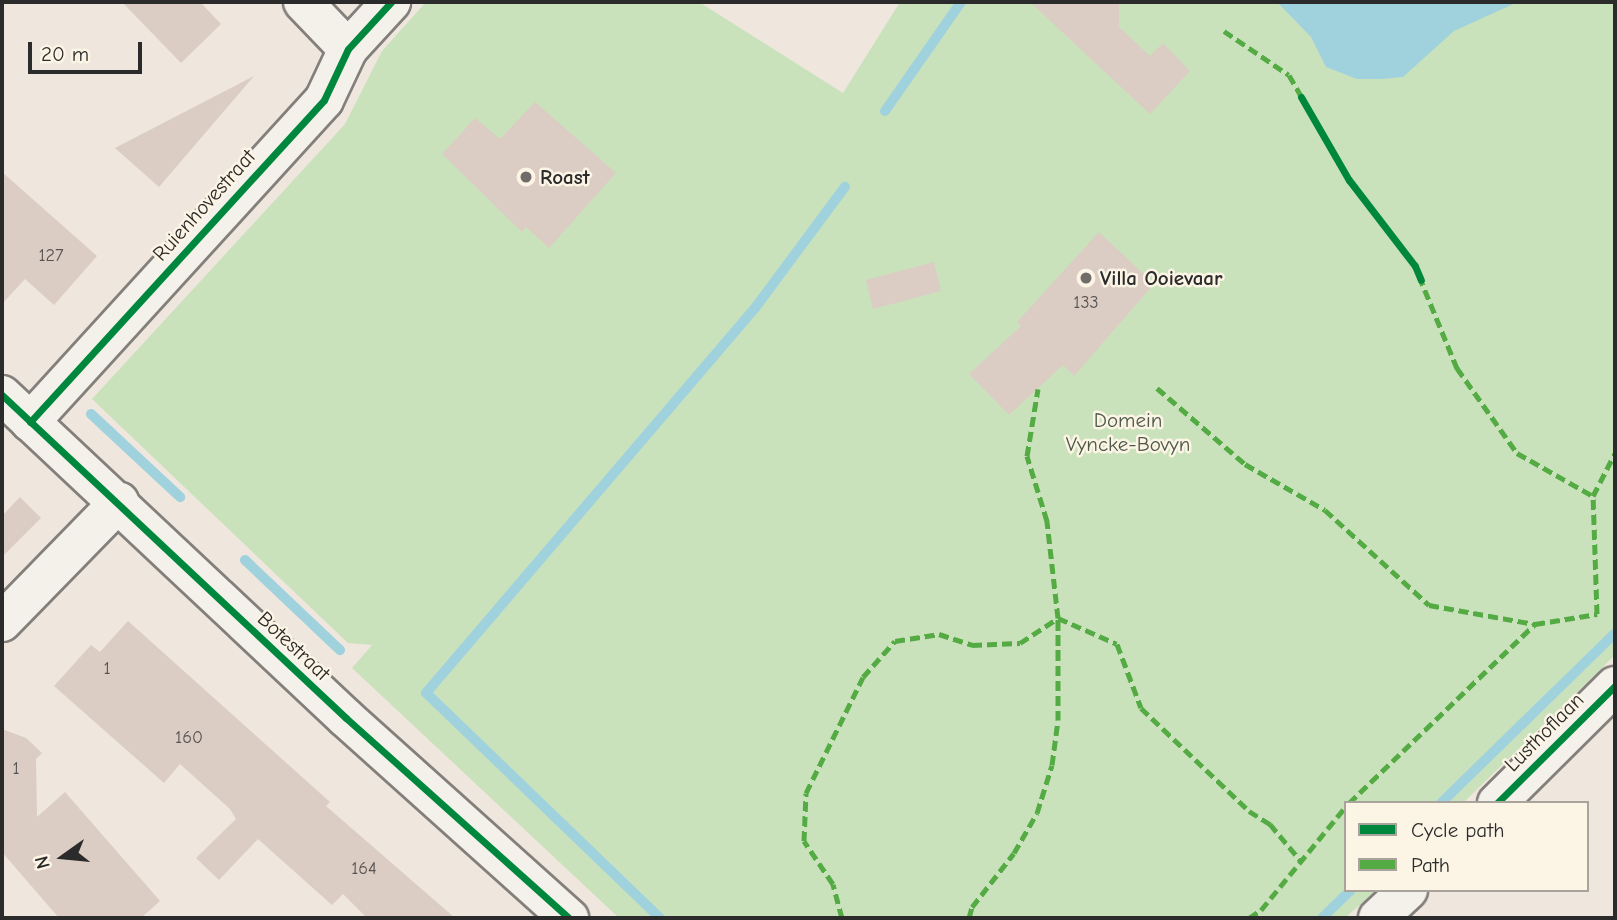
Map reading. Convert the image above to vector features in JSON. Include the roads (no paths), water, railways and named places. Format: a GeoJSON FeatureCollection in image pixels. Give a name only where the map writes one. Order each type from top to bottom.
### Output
{"type":"FeatureCollection","features":[{"type":"Feature","properties":{"kind":"street"},"geometry":{"type":"LineString","coordinates":[[303,2],[348,49]]}},
{"type":"Feature","properties":{"kind":"street","name":"Ruienhovestraat"},"geometry":{"type":"LineString","coordinates":[[30,422],[324,100],[348,49],[391,2]]}},
{"type":"Feature","properties":{"kind":"street","name":"Botestraat"},"geometry":{"type":"LineString","coordinates":[[2,394],[346,718],[569,918]]}},
{"type":"Feature","properties":{"kind":"street"},"geometry":{"type":"LineString","coordinates":[[2,622],[118,502]]}},
{"type":"Feature","properties":{"kind":"street","name":"Lusthoflaan"},"geometry":{"type":"LineString","coordinates":[[1499,801],[1615,686]]}},
{"type":"Feature","properties":{"kind":"street"},"geometry":{"type":"LineString","coordinates":[[1378,918],[1406,892]]}},
{"type":"Feature","properties":{"kind":"water"},"geometry":{"type":"Polygon","coordinates":[[[1277,2],[1518,2],[1454,31],[1403,77],[1357,79],[1326,67],[1311,37],[1277,2]]]}},
{"type":"Feature","properties":{"kind":"waterway"},"geometry":{"type":"LineString","coordinates":[[885,111],[961,2]]}},
{"type":"Feature","properties":{"kind":"waterway"},"geometry":{"type":"LineString","coordinates":[[660,918],[426,693],[755,308],[845,187]]}},
{"type":"Feature","properties":{"kind":"waterway"},"geometry":{"type":"LineString","coordinates":[[91,414],[180,497]]}},
{"type":"Feature","properties":{"kind":"waterway"},"geometry":{"type":"LineString","coordinates":[[245,560],[340,650]]}},
{"type":"Feature","properties":{"kind":"waterway"},"geometry":{"type":"LineString","coordinates":[[1443,801],[1615,633]]}},
{"type":"Feature","properties":{"kind":"waterway"},"geometry":{"type":"LineString","coordinates":[[1322,918],[1349,892]]}},
{"type":"Feature","properties":{"kind":"place","name":"Roast"},"geometry":{"type":"Point","coordinates":[526,177]}},
{"type":"Feature","properties":{"kind":"place","name":"Villa Ooievaar"},"geometry":{"type":"Point","coordinates":[1086,278]}},
{"type":"Feature","properties":{"kind":"park label","name":"Domein Vyncke-Bovyn"},"geometry":{"type":"Point","coordinates":[1128,432]}}]}
